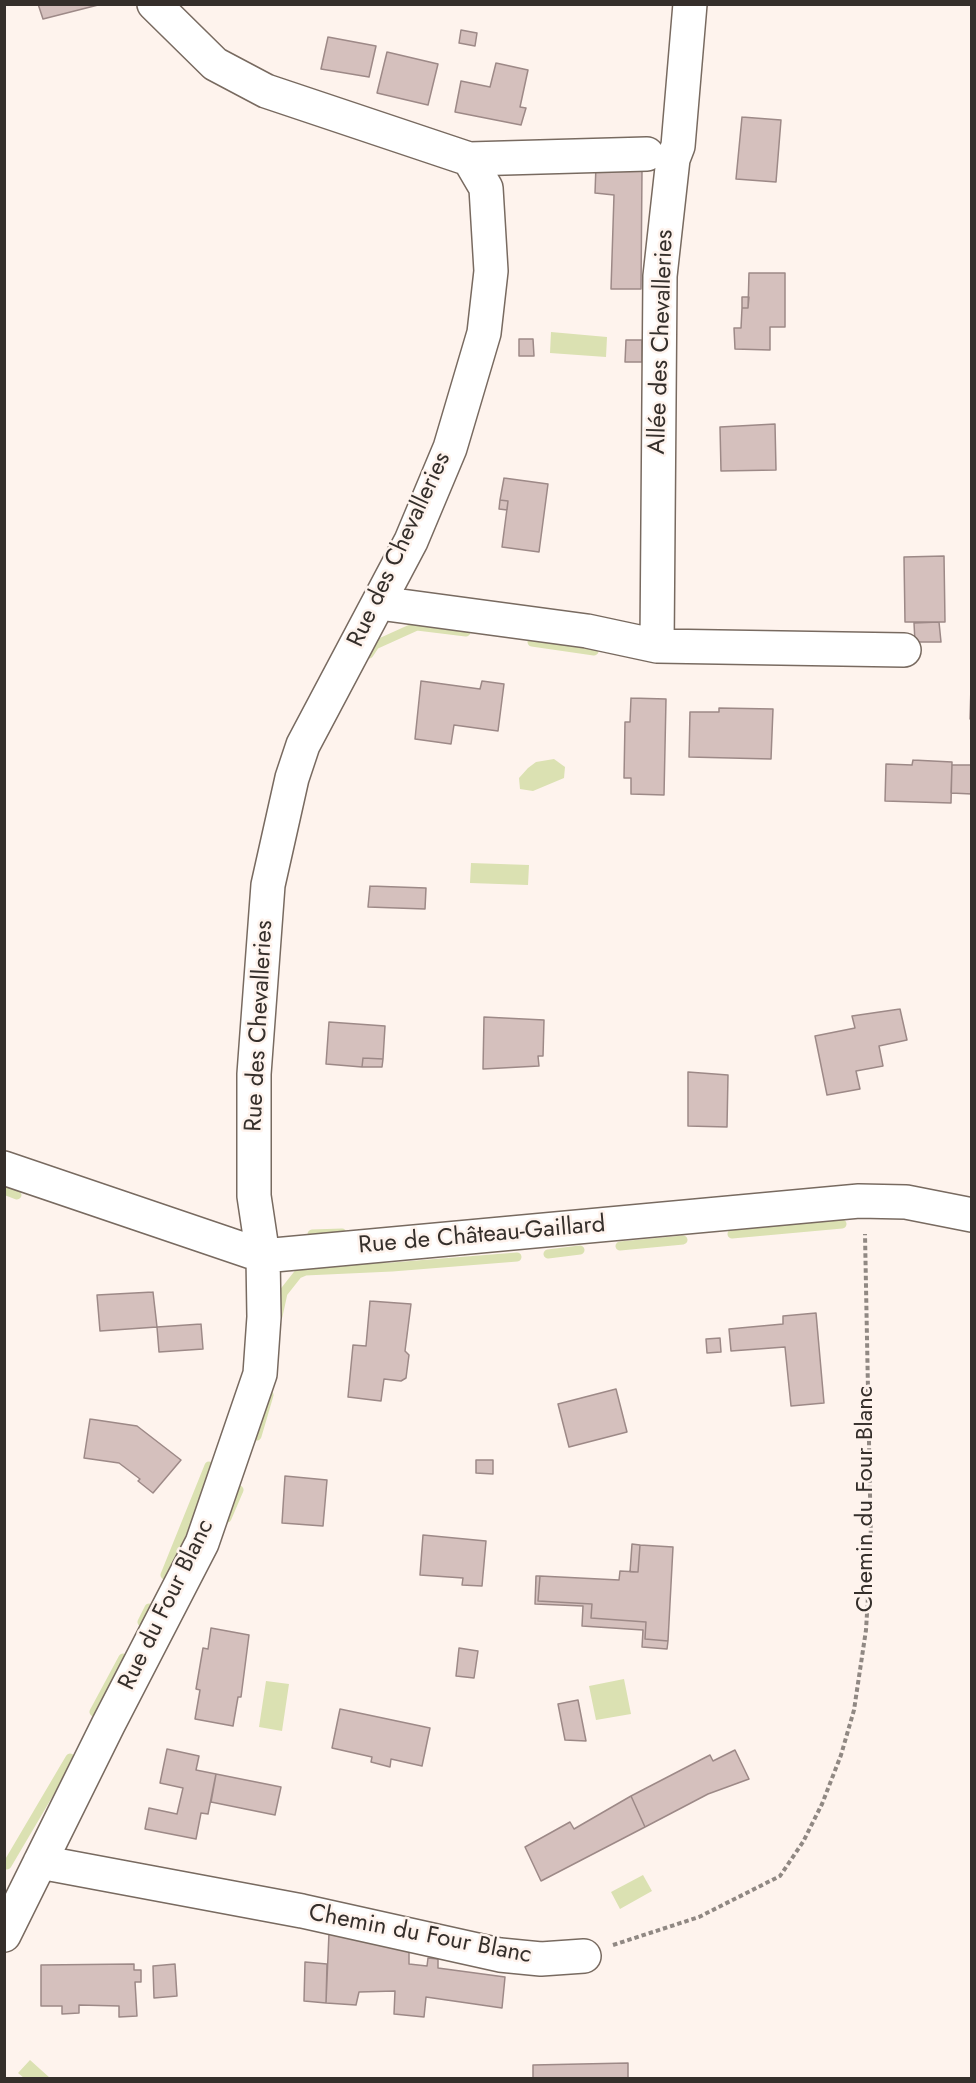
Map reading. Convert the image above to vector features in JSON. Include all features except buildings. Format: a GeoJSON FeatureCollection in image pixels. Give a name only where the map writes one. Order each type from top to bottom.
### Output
{"type":"FeatureCollection","features":[{"type":"Feature","properties":{"kind":"street"},"geometry":{"type":"LineString","coordinates":[[154,4],[215,64],[266,91],[469,159],[647,154]]}},
{"type":"Feature","properties":{"kind":"street","name":"Allée des Chevalleries"},"geometry":{"type":"LineString","coordinates":[[657,646],[660,276],[673,159],[678,146],[690,4]]}},
{"type":"Feature","properties":{"kind":"street","name":"Rue des Chevalleries"},"geometry":{"type":"LineString","coordinates":[[263,1256],[254,1196],[254,1074],[268,885],[292,778],[303,745],[411,541],[450,448],[484,333],[491,271],[486,188],[469,159]]}},
{"type":"Feature","properties":{"kind":"street"},"geometry":{"type":"LineString","coordinates":[[379,603],[587,631],[657,646],[904,650]]}},
{"type":"Feature","properties":{"kind":"street","name":"Rue de Château-Gaillard"},"geometry":{"type":"LineString","coordinates":[[4,1168],[263,1256],[870,1201],[906,1202],[972,1215]]}},
{"type":"Feature","properties":{"kind":"street","name":"Rue du Four Blanc"},"geometry":{"type":"LineString","coordinates":[[4,1935],[202,1543],[224,1485],[260,1374],[264,1317],[263,1256]]}},
{"type":"Feature","properties":{"kind":"street","name":"Chemin du Four Blanc"},"geometry":{"type":"LineString","coordinates":[[40,1862],[302,1911],[500,1955],[541,1959],[584,1956]]}},
{"type":"Feature","properties":{"kind":"path","name":"Chemin du Four Blanc"},"geometry":{"type":"LineString","coordinates":[[584,1956],[699,1917],[780,1876],[803,1842],[822,1804],[854,1710],[866,1630],[871,1546],[865,1235],[870,1201]]}},
{"type":"Feature","properties":{"kind":"shaded area"},"geometry":{"type":"Polygon","coordinates":[[[551,332],[607,337],[606,357],[550,353],[551,332]]]}},
{"type":"Feature","properties":{"kind":"shaded area"},"geometry":{"type":"Polygon","coordinates":[[[554,759],[565,767],[564,778],[533,791],[520,789],[519,778],[528,768],[536,762],[554,759]]]}},
{"type":"Feature","properties":{"kind":"shaded area"},"geometry":{"type":"Polygon","coordinates":[[[471,863],[529,865],[528,885],[470,883],[471,863]]]}},
{"type":"Feature","properties":{"kind":"shaded area"},"geometry":{"type":"Polygon","coordinates":[[[624,1679],[631,1714],[596,1720],[589,1686],[624,1679]]]}},
{"type":"Feature","properties":{"kind":"shaded area"},"geometry":{"type":"Polygon","coordinates":[[[266,1681],[289,1684],[282,1731],[259,1727],[266,1681]]]}},
{"type":"Feature","properties":{"kind":"shaded area"},"geometry":{"type":"Polygon","coordinates":[[[643,1875],[652,1891],[620,1909],[611,1892],[643,1875]]]}},
{"type":"Feature","properties":{"kind":"shaded area"},"geometry":{"type":"Polygon","coordinates":[[[30,2060],[50,2078],[24,2078],[18,2073],[30,2060]]]}},
{"type":"Feature","properties":{"kind":"waterway"},"geometry":{"type":"LineString","coordinates":[[369,654],[375,645],[417,626],[466,632]]}},
{"type":"Feature","properties":{"kind":"waterway"},"geometry":{"type":"LineString","coordinates":[[532,642],[594,651]]}},
{"type":"Feature","properties":{"kind":"waterway"},"geometry":{"type":"LineString","coordinates":[[4,1190],[17,1195]]}},
{"type":"Feature","properties":{"kind":"waterway"},"geometry":{"type":"LineString","coordinates":[[732,1234],[842,1224]]}},
{"type":"Feature","properties":{"kind":"waterway"},"geometry":{"type":"LineString","coordinates":[[312,1234],[342,1233]]}},
{"type":"Feature","properties":{"kind":"waterway"},"geometry":{"type":"LineString","coordinates":[[620,1246],[683,1240]]}},
{"type":"Feature","properties":{"kind":"waterway"},"geometry":{"type":"LineString","coordinates":[[548,1254],[580,1250]]}},
{"type":"Feature","properties":{"kind":"waterway"},"geometry":{"type":"LineString","coordinates":[[278,1316],[283,1293],[298,1274],[305,1271],[517,1257]]}},
{"type":"Feature","properties":{"kind":"waterway"},"geometry":{"type":"LineString","coordinates":[[257,1436],[269,1395]]}},
{"type":"Feature","properties":{"kind":"waterway"},"geometry":{"type":"LineString","coordinates":[[165,1575],[209,1466]]}},
{"type":"Feature","properties":{"kind":"waterway"},"geometry":{"type":"LineString","coordinates":[[227,1518],[239,1490]]}},
{"type":"Feature","properties":{"kind":"waterway"},"geometry":{"type":"LineString","coordinates":[[142,1622],[149,1608]]}},
{"type":"Feature","properties":{"kind":"waterway"},"geometry":{"type":"LineString","coordinates":[[94,1712],[123,1658]]}},
{"type":"Feature","properties":{"kind":"waterway"},"geometry":{"type":"LineString","coordinates":[[7,1865],[70,1758]]}}]}
